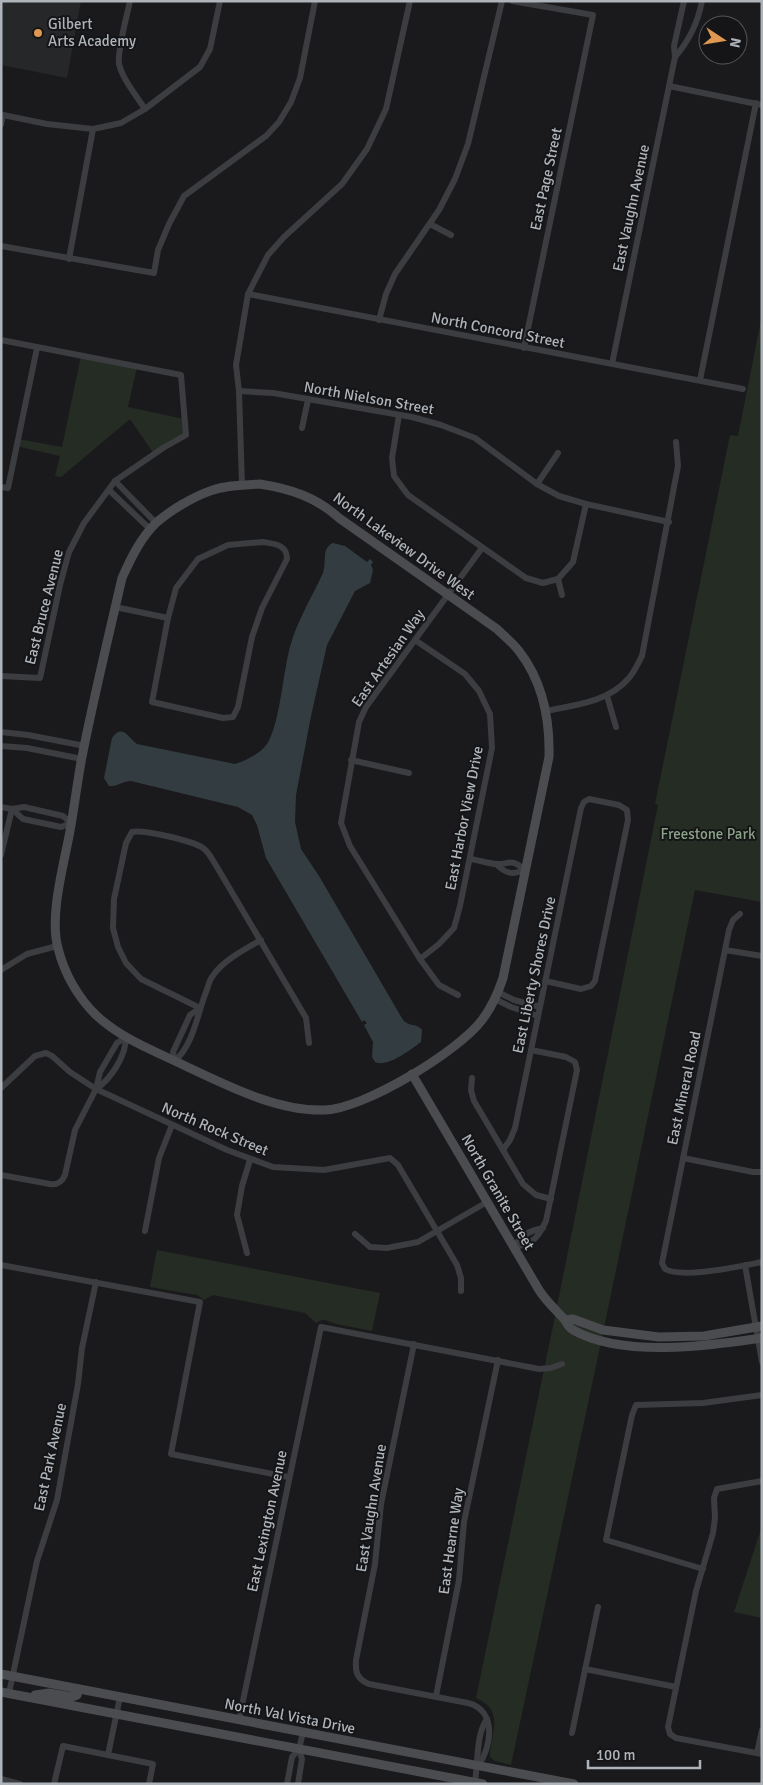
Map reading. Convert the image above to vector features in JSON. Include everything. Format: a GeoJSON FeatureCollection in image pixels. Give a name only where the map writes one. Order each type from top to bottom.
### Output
{"type":"FeatureCollection","features":[{"type":"Feature","properties":{"kind":"street"},"geometry":{"type":"LineString","coordinates":[[130,1],[122,37],[119,63],[127,82],[145,109]]}},
{"type":"Feature","properties":{"kind":"street"},"geometry":{"type":"LineString","coordinates":[[1,125],[3,115],[47,124],[93,129],[121,124],[145,109],[200,67],[210,48],[220,1]]}},
{"type":"Feature","properties":{"kind":"street"},"geometry":{"type":"LineString","coordinates":[[1,246],[154,273],[158,250],[184,196],[266,136],[279,122],[291,102],[300,78],[315,1]]}},
{"type":"Feature","properties":{"kind":"street"},"geometry":{"type":"LineString","coordinates":[[242,485],[239,391],[236,365],[248,294],[268,255],[284,237],[342,184],[367,149],[386,109],[410,1]]}},
{"type":"Feature","properties":{"kind":"street"},"geometry":{"type":"LineString","coordinates":[[379,320],[386,294],[395,274],[411,248],[430,224],[455,178],[468,144],[502,1]]}},
{"type":"Feature","properties":{"kind":"street","name":"East Page Street"},"geometry":{"type":"LineString","coordinates":[[512,1],[593,15],[524,348]]}},
{"type":"Feature","properties":{"kind":"street","name":"East Vaughn Avenue"},"geometry":{"type":"LineString","coordinates":[[612,364],[675,57],[674,46],[684,1]]}},
{"type":"Feature","properties":{"kind":"street","name":"East Vaughn Avenue"},"geometry":{"type":"LineString","coordinates":[[675,57],[682,49],[695,26],[702,1]]}},
{"type":"Feature","properties":{"kind":"street"},"geometry":{"type":"LineString","coordinates":[[669,86],[759,104],[700,380]]}},
{"type":"Feature","properties":{"kind":"street"},"geometry":{"type":"LineString","coordinates":[[69,259],[93,129]]}},
{"type":"Feature","properties":{"kind":"street"},"geometry":{"type":"LineString","coordinates":[[430,224],[451,235]]}},
{"type":"Feature","properties":{"kind":"street","name":"North Concord Street"},"geometry":{"type":"LineString","coordinates":[[248,294],[743,389]]}},
{"type":"Feature","properties":{"kind":"street"},"geometry":{"type":"LineString","coordinates":[[1,340],[37,348],[4,487]]}},
{"type":"Feature","properties":{"kind":"street","name":"East Bruce Avenue"},"geometry":{"type":"LineString","coordinates":[[1,676],[40,678],[69,552],[84,523],[115,482],[163,448],[186,435],[180,375],[37,348]]}},
{"type":"Feature","properties":{"kind":"street","name":"North Nielson Street"},"geometry":{"type":"LineString","coordinates":[[239,391],[273,393],[412,416],[475,438],[537,484],[559,496],[586,504],[669,522]]}},
{"type":"Feature","properties":{"kind":"street"},"geometry":{"type":"LineString","coordinates":[[302,428],[308,400]]}},
{"type":"Feature","properties":{"kind":"street"},"geometry":{"type":"LineString","coordinates":[[399,415],[392,458],[394,476],[408,495],[526,578],[543,582],[558,579],[573,562],[586,504]]}},
{"type":"Feature","properties":{"kind":"street"},"geometry":{"type":"LineString","coordinates":[[546,711],[586,703],[607,696],[629,679],[642,656],[669,522],[678,466],[676,442]]}},
{"type":"Feature","properties":{"kind":"street"},"geometry":{"type":"LineString","coordinates":[[537,484],[558,453]]}},
{"type":"Feature","properties":{"kind":"street"},"geometry":{"type":"LineString","coordinates":[[115,482],[154,526]]}},
{"type":"Feature","properties":{"kind":"street","name":"North Lakeview Drive West"},"geometry":{"type":"LineString","coordinates":[[260,484],[286,488],[325,506],[339,518],[497,629],[518,650],[534,672],[546,711],[550,736],[549,757],[503,978],[497,995],[481,1022],[461,1042],[374,1096],[349,1106],[326,1110],[297,1108],[268,1101],[126,1038],[98,1017],[84,1001],[66,972],[57,946],[55,909],[83,753],[122,578],[134,552],[154,526],[188,501],[210,491],[242,485],[260,484]]}},
{"type":"Feature","properties":{"kind":"street"},"geometry":{"type":"LineString","coordinates":[[109,490],[154,526]]}},
{"type":"Feature","properties":{"kind":"street"},"geometry":{"type":"LineString","coordinates":[[263,542],[280,545],[287,552],[286,561],[262,608],[252,637],[238,707],[233,717],[223,718],[152,702],[168,618],[176,588],[198,559],[228,545],[263,542]]}},
{"type":"Feature","properties":{"kind":"street","name":"East Artesian Way"},"geometry":{"type":"LineString","coordinates":[[458,996],[439,985],[420,959],[350,846],[341,823],[359,722],[366,707],[482,548]]}},
{"type":"Feature","properties":{"kind":"street"},"geometry":{"type":"LineString","coordinates":[[558,579],[562,595]]}},
{"type":"Feature","properties":{"kind":"street"},"geometry":{"type":"LineString","coordinates":[[115,607],[168,618]]}},
{"type":"Feature","properties":{"kind":"street","name":"East Harbor View Drive"},"geometry":{"type":"LineString","coordinates":[[415,640],[465,674],[479,691],[490,714],[492,748],[454,928],[439,944],[420,959]]}},
{"type":"Feature","properties":{"kind":"street"},"geometry":{"type":"LineString","coordinates":[[607,696],[616,727]]}},
{"type":"Feature","properties":{"kind":"street"},"geometry":{"type":"LineString","coordinates":[[1,732],[28,734],[83,753]]}},
{"type":"Feature","properties":{"kind":"street"},"geometry":{"type":"LineString","coordinates":[[1,746],[83,753]]}},
{"type":"Feature","properties":{"kind":"street"},"geometry":{"type":"LineString","coordinates":[[351,760],[409,773]]}},
{"type":"Feature","properties":{"kind":"street","name":"East Liberty Shores Drive"},"geometry":{"type":"LineString","coordinates":[[503,1150],[515,1128],[580,810],[584,802],[592,799],[619,805],[627,810],[628,820],[595,980],[591,986],[581,989],[545,982]]}},
{"type":"Feature","properties":{"kind":"street"},"geometry":{"type":"LineString","coordinates":[[1,807],[12,809],[24,807],[63,816],[71,823],[61,827],[23,818],[12,809]]}},
{"type":"Feature","properties":{"kind":"street"},"geometry":{"type":"LineString","coordinates":[[1,854],[12,809]]}},
{"type":"Feature","properties":{"kind":"street"},"geometry":{"type":"LineString","coordinates":[[200,1008],[142,979],[126,963],[118,947],[113,928],[114,899],[126,843],[132,832],[143,831],[178,839],[204,848],[218,866],[306,1018],[310,1043]]}},
{"type":"Feature","properties":{"kind":"street"},"geometry":{"type":"LineString","coordinates":[[470,859],[496,864],[508,862],[517,864],[525,870]]}},
{"type":"Feature","properties":{"kind":"street"},"geometry":{"type":"LineString","coordinates":[[496,864],[505,872],[514,874],[525,870]]}},
{"type":"Feature","properties":{"kind":"street","name":"East Mineral Road"},"geometry":{"type":"LineString","coordinates":[[740,914],[731,925],[725,950],[662,1259],[665,1269],[675,1273],[692,1273],[745,1265]]}},
{"type":"Feature","properties":{"kind":"street"},"geometry":{"type":"LineString","coordinates":[[175,1061],[183,1054],[199,1020],[200,1008],[212,977],[235,955],[261,940]]}},
{"type":"Feature","properties":{"kind":"street"},"geometry":{"type":"LineString","coordinates":[[1,970],[27,954],[57,946]]}},
{"type":"Feature","properties":{"kind":"street"},"geometry":{"type":"LineString","coordinates":[[725,950],[762,956]]}},
{"type":"Feature","properties":{"kind":"street"},"geometry":{"type":"LineString","coordinates":[[497,995],[540,1008]]}},
{"type":"Feature","properties":{"kind":"street"},"geometry":{"type":"LineString","coordinates":[[497,995],[517,1010],[538,1016]]}},
{"type":"Feature","properties":{"kind":"street"},"geometry":{"type":"LineString","coordinates":[[1,1175],[50,1184],[59,1183],[65,1175],[74,1130],[96,1089],[100,1072],[117,1043],[126,1038]]}},
{"type":"Feature","properties":{"kind":"street"},"geometry":{"type":"LineString","coordinates":[[96,1089],[107,1080],[124,1050],[126,1038]]}},
{"type":"Feature","properties":{"kind":"street"},"geometry":{"type":"LineString","coordinates":[[514,1247],[526,1245],[536,1239],[546,1221],[576,1074],[575,1062],[569,1058],[531,1050]]}},
{"type":"Feature","properties":{"kind":"street","name":"North Rock Street"},"geometry":{"type":"LineString","coordinates":[[1,1088],[35,1056],[46,1053],[96,1089],[250,1160],[272,1167],[324,1170],[390,1158],[398,1164],[437,1231]]}},
{"type":"Feature","properties":{"kind":"street","name":"North Granite Street"},"geometry":{"type":"LineString","coordinates":[[412,1074],[543,1296],[565,1320],[568,1327],[600,1340],[644,1347],[682,1348],[760,1338]]}},
{"type":"Feature","properties":{"kind":"street"},"geometry":{"type":"LineString","coordinates":[[472,1078],[471,1090],[474,1101],[526,1188],[536,1195],[551,1199]]}},
{"type":"Feature","properties":{"kind":"street"},"geometry":{"type":"LineString","coordinates":[[145,1231],[159,1158],[172,1125]]}},
{"type":"Feature","properties":{"kind":"street"},"geometry":{"type":"LineString","coordinates":[[683,1158],[753,1172],[762,1172]]}},
{"type":"Feature","properties":{"kind":"street"},"geometry":{"type":"LineString","coordinates":[[247,1253],[237,1215],[242,1186],[250,1160]]}},
{"type":"Feature","properties":{"kind":"street"},"geometry":{"type":"LineString","coordinates":[[355,1234],[370,1247],[387,1248],[418,1242],[487,1202]]}},
{"type":"Feature","properties":{"kind":"street"},"geometry":{"type":"LineString","coordinates":[[437,1231],[459,1271],[461,1291]]}},
{"type":"Feature","properties":{"kind":"street"},"geometry":{"type":"LineString","coordinates":[[762,1262],[745,1265],[759,1327],[762,1362]]}},
{"type":"Feature","properties":{"kind":"street"},"geometry":{"type":"LineString","coordinates":[[1,1265],[200,1302],[171,1454],[288,1477]]}},
{"type":"Feature","properties":{"kind":"street","name":"East Park Avenue"},"geometry":{"type":"LineString","coordinates":[[5,1692],[13,1677],[37,1560],[57,1500],[78,1384],[82,1348],[96,1282]]}},
{"type":"Feature","properties":{"kind":"street"},"geometry":{"type":"LineString","coordinates":[[565,1320],[573,1319],[603,1330],[639,1336],[689,1337],[759,1327]]}},
{"type":"Feature","properties":{"kind":"street","name":"East Lexington Avenue"},"geometry":{"type":"LineString","coordinates":[[239,1720],[288,1477],[321,1327],[414,1344]]}},
{"type":"Feature","properties":{"kind":"street"},"geometry":{"type":"LineString","coordinates":[[414,1344],[543,1369],[562,1364]]}},
{"type":"Feature","properties":{"kind":"street","name":"East Vaughn Avenue"},"geometry":{"type":"LineString","coordinates":[[414,1344],[381,1504],[375,1564],[356,1660],[357,1676],[360,1680],[369,1684],[436,1696]]}},
{"type":"Feature","properties":{"kind":"street","name":"East Hearne Way"},"geometry":{"type":"LineString","coordinates":[[436,1696],[459,1580],[464,1522],[498,1360]]}},
{"type":"Feature","properties":{"kind":"street"},"geometry":{"type":"LineString","coordinates":[[703,1568],[606,1540],[632,1415],[636,1405],[704,1402],[762,1394]]}},
{"type":"Feature","properties":{"kind":"street"},"geometry":{"type":"LineString","coordinates":[[762,1481],[718,1490],[714,1498],[713,1533],[694,1600],[669,1723],[670,1734],[679,1739],[759,1754],[762,1730]]}},
{"type":"Feature","properties":{"kind":"street"},"geometry":{"type":"LineString","coordinates":[[572,1733],[598,1607]]}},
{"type":"Feature","properties":{"kind":"street"},"geometry":{"type":"LineString","coordinates":[[585,1669],[676,1687]]}},
{"type":"Feature","properties":{"kind":"street","name":"North Val Vista Drive"},"geometry":{"type":"LineString","coordinates":[[1,1674],[574,1784]]}},
{"type":"Feature","properties":{"kind":"street"},"geometry":{"type":"LineString","coordinates":[[27,1696],[49,1693],[76,1697],[79,1689]]}},
{"type":"Feature","properties":{"kind":"street","name":"North Val Vista Drive"},"geometry":{"type":"LineString","coordinates":[[5,1692],[479,1783]]}},
{"type":"Feature","properties":{"kind":"street"},"geometry":{"type":"LineString","coordinates":[[436,1696],[481,1708],[487,1719],[483,1725],[477,1755],[479,1783]]}},
{"type":"Feature","properties":{"kind":"street"},"geometry":{"type":"LineString","coordinates":[[108,1755],[120,1697]]}},
{"type":"Feature","properties":{"kind":"street"},"geometry":{"type":"LineString","coordinates":[[287,1784],[292,1757],[299,1749],[303,1732]]}},
{"type":"Feature","properties":{"kind":"street"},"geometry":{"type":"LineString","coordinates":[[54,1784],[63,1746],[153,1764],[149,1784]]}},
{"type":"Feature","properties":{"kind":"street"},"geometry":{"type":"LineString","coordinates":[[298,1784],[302,1759],[299,1749]]}},
{"type":"Feature","properties":{"kind":"street"},"geometry":{"type":"LineString","coordinates":[[1,1779],[20,1784]]}},
{"type":"Feature","properties":{"kind":"shaded area","name":"Gilbert Arts Academy"},"geometry":{"type":"Polygon","coordinates":[[[1,1],[81,1],[67,78],[1,65],[1,1]]]}},
{"type":"Feature","properties":{"kind":"shaded area"},"geometry":{"type":"Polygon","coordinates":[[[333,543],[345,546],[367,562],[370,559],[373,562],[371,565],[373,570],[370,583],[355,591],[327,645],[296,795],[295,822],[301,849],[319,876],[403,1020],[408,1024],[418,1026],[422,1030],[421,1042],[386,1063],[375,1062],[372,1057],[373,1042],[364,1025],[367,1023],[364,1020],[362,1022],[266,858],[257,825],[252,815],[238,807],[131,781],[109,786],[104,778],[112,738],[119,732],[125,733],[137,744],[235,764],[244,761],[264,748],[275,724],[293,637],[323,573],[327,548],[333,543]]]}},
{"type":"Feature","properties":{"kind":"green space","name":"Freestone Park"},"geometry":{"type":"Polygon","coordinates":[[[762,315],[762,902],[695,890],[511,1765],[495,1761],[490,1757],[494,1716],[491,1709],[485,1703],[476,1698],[658,805],[655,804],[730,435],[738,436],[762,315]]]}},
{"type":"Feature","properties":{"kind":"green space"},"geometry":{"type":"Polygon","coordinates":[[[81,356],[137,367],[128,407],[184,419],[186,435],[154,454],[130,419],[61,477],[55,476],[60,456],[16,446],[18,439],[62,447],[81,356]]]}},
{"type":"Feature","properties":{"kind":"green space"},"geometry":{"type":"Polygon","coordinates":[[[157,1250],[380,1293],[372,1331],[325,1320],[316,1323],[305,1313],[213,1295],[204,1300],[197,1295],[150,1287],[157,1250]]]}},
{"type":"Feature","properties":{"kind":"green space"},"geometry":{"type":"Polygon","coordinates":[[[762,1526],[762,1618],[734,1612],[762,1526]]]}},
{"type":"Feature","properties":{"kind":"place","name":"Gilbert Arts Academy"},"geometry":{"type":"Point","coordinates":[38,33]}}]}
